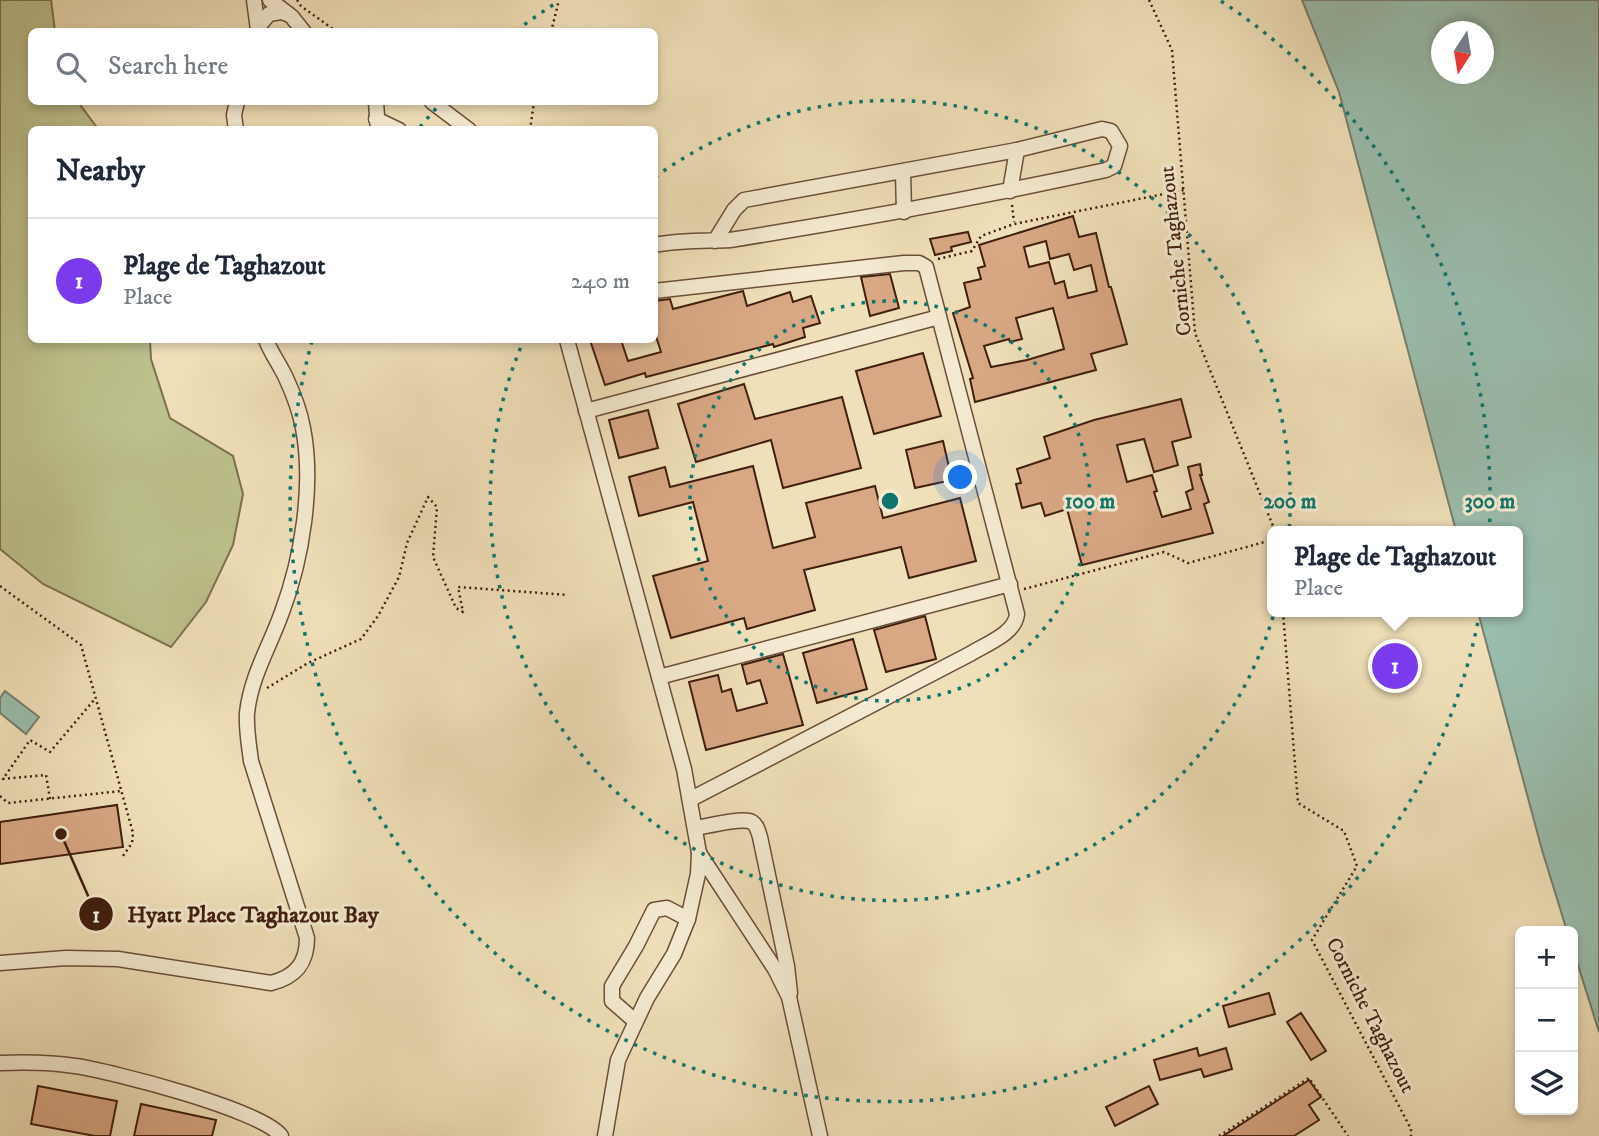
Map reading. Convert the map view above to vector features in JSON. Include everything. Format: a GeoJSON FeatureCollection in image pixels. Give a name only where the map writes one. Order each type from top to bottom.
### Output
{"type":"FeatureCollection","features":[{"type":"Feature","properties":{"kind":"street"},"geometry":{"type":"LineString","coordinates":[[254,0],[258,28]]}},
{"type":"Feature","properties":{"kind":"street"},"geometry":{"type":"LineString","coordinates":[[270,0],[297,26]]}},
{"type":"Feature","properties":{"kind":"street"},"geometry":{"type":"LineString","coordinates":[[258,28],[269,13],[281,12],[297,26]]}},
{"type":"Feature","properties":{"kind":"street"},"geometry":{"type":"LineString","coordinates":[[236,126],[237,105]]}},
{"type":"Feature","properties":{"kind":"street"},"geometry":{"type":"LineString","coordinates":[[376,105],[377,124]]}},
{"type":"Feature","properties":{"kind":"street"},"geometry":{"type":"LineString","coordinates":[[436,105],[464,126]]}},
{"type":"Feature","properties":{"kind":"street"},"geometry":{"type":"LineString","coordinates":[[658,244],[730,240],[904,212],[1010,191],[1106,170],[1115,166],[1120,146],[1111,131],[1102,129],[1017,150],[744,200],[734,209],[715,240]]}},
{"type":"Feature","properties":{"kind":"street"},"geometry":{"type":"LineString","coordinates":[[1010,191],[1017,150]]}},
{"type":"Feature","properties":{"kind":"street"},"geometry":{"type":"LineString","coordinates":[[903,172],[904,212]]}},
{"type":"Feature","properties":{"kind":"street"},"geometry":{"type":"LineString","coordinates":[[658,291],[904,263],[919,263],[926,267],[1017,614],[1015,624],[1010,630],[970,654],[691,799]]}},
{"type":"Feature","properties":{"kind":"street"},"geometry":{"type":"LineString","coordinates":[[586,411],[939,317]]}},
{"type":"Feature","properties":{"kind":"street"},"geometry":{"type":"LineString","coordinates":[[0,963],[66,958],[118,958],[271,983],[290,976],[304,960],[307,938],[251,761],[247,714],[258,669],[282,612],[296,565],[307,473],[303,427],[286,379],[268,343]]}},
{"type":"Feature","properties":{"kind":"street"},"geometry":{"type":"LineString","coordinates":[[568,343],[691,799],[699,853],[698,874],[688,919],[674,954],[635,1021],[618,1060],[605,1136]]}},
{"type":"Feature","properties":{"kind":"street"},"geometry":{"type":"LineString","coordinates":[[659,677],[1011,588]]}},
{"type":"Feature","properties":{"kind":"street"},"geometry":{"type":"LineString","coordinates":[[696,828],[750,821],[755,825],[760,837],[787,966],[789,997],[820,1136]]}},
{"type":"Feature","properties":{"kind":"street"},"geometry":{"type":"LineString","coordinates":[[699,853],[775,969],[789,997]]}},
{"type":"Feature","properties":{"kind":"street"},"geometry":{"type":"LineString","coordinates":[[635,1021],[612,1001],[612,986],[654,910],[667,908],[688,919]]}},
{"type":"Feature","properties":{"kind":"street"},"geometry":{"type":"LineString","coordinates":[[0,1063],[61,1064],[120,1074],[250,1115],[281,1136]]}},
{"type":"Feature","properties":{"kind":"path"},"geometry":{"type":"LineString","coordinates":[[297,0],[300,6],[331,28]]}},
{"type":"Feature","properties":{"kind":"path"},"geometry":{"type":"LineString","coordinates":[[552,28],[559,0]]}},
{"type":"Feature","properties":{"kind":"path","name":"Corniche Taghazout"},"geometry":{"type":"LineString","coordinates":[[1149,0],[1172,50],[1195,333],[1273,526]]}},
{"type":"Feature","properties":{"kind":"path"},"geometry":{"type":"LineString","coordinates":[[531,126],[534,105]]}},
{"type":"Feature","properties":{"kind":"path"},"geometry":{"type":"LineString","coordinates":[[926,267],[940,258],[972,251],[981,236],[1014,224],[1184,190]]}},
{"type":"Feature","properties":{"kind":"path"},"geometry":{"type":"LineString","coordinates":[[1010,191],[1014,224]]}},
{"type":"Feature","properties":{"kind":"path"},"geometry":{"type":"LineString","coordinates":[[251,695],[275,685],[308,663],[361,639],[399,577],[407,543],[428,497],[437,507],[433,557],[456,608],[463,612],[458,587],[568,595]]}},
{"type":"Feature","properties":{"kind":"path"},"geometry":{"type":"LineString","coordinates":[[1011,588],[1164,552],[1188,563],[1267,541]]}},
{"type":"Feature","properties":{"kind":"path"},"geometry":{"type":"LineString","coordinates":[[0,586],[81,645],[133,832],[132,843],[123,856]]}},
{"type":"Feature","properties":{"kind":"path","name":"Corniche Taghazout"},"geometry":{"type":"LineString","coordinates":[[1283,617],[1298,803],[1344,831],[1357,866],[1312,940],[1411,1129],[1411,1136]]}},
{"type":"Feature","properties":{"kind":"path"},"geometry":{"type":"LineString","coordinates":[[2,778],[30,740],[50,752],[95,698]]}},
{"type":"Feature","properties":{"kind":"path"},"geometry":{"type":"LineString","coordinates":[[2,778],[46,775],[50,799]]}},
{"type":"Feature","properties":{"kind":"path"},"geometry":{"type":"LineString","coordinates":[[0,796],[8,803],[121,791]]}},
{"type":"Feature","properties":{"kind":"path"},"geometry":{"type":"LineString","coordinates":[[1219,1136],[1309,1077],[1348,1136]]}},
{"type":"Feature","properties":{"kind":"green space"},"geometry":{"type":"Polygon","coordinates":[[[0,0],[51,0],[55,28],[28,28],[28,105],[80,105],[96,126],[28,126],[28,343],[150,343],[151,359],[170,418],[233,456],[243,494],[233,545],[206,602],[171,647],[43,584],[0,549],[0,0]]]}},
{"type":"Feature","properties":{"kind":"shaded area"},"geometry":{"type":"Polygon","coordinates":[[[1302,0],[1599,0],[1599,1032],[1578,965],[1578,926],[1565,926],[1542,850],[1479,617],[1523,617],[1523,526],[1455,526],[1339,92],[1302,0]]]}},
{"type":"Feature","properties":{"kind":"shaded area"},"geometry":{"type":"Polygon","coordinates":[[[5,691],[39,717],[26,734],[0,713],[0,698],[5,691]]]}},
{"type":"Feature","properties":{"kind":"building"},"geometry":{"type":"Polygon","coordinates":[[[1073,216],[1079,237],[1096,233],[1127,344],[1091,354],[1096,370],[975,402],[970,379],[973,378],[953,313],[970,307],[964,283],[981,279],[978,268],[985,266],[979,245],[1073,216]],[[1046,241],[1024,247],[1029,267],[1049,262],[1055,284],[1064,281],[1068,298],[1097,291],[1091,265],[1074,270],[1069,254],[1050,259],[1046,241]],[[1053,308],[1016,318],[1022,339],[1010,342],[1009,339],[984,346],[991,367],[1064,349],[1053,308]]]}},
{"type":"Feature","properties":{"kind":"building"},"geometry":{"type":"Polygon","coordinates":[[[968,232],[971,242],[935,255],[930,239],[968,232]]]}},
{"type":"Feature","properties":{"kind":"building"},"geometry":{"type":"Polygon","coordinates":[[[890,274],[899,308],[870,316],[861,277],[890,274]]]}},
{"type":"Feature","properties":{"kind":"building"},"geometry":{"type":"Polygon","coordinates":[[[743,291],[747,306],[790,292],[793,302],[811,296],[820,323],[803,328],[805,337],[774,347],[773,344],[646,377],[645,373],[605,385],[591,343],[622,343],[628,361],[661,352],[658,343],[658,300],[670,299],[673,309],[743,291]]]}},
{"type":"Feature","properties":{"kind":"building"},"geometry":{"type":"Polygon","coordinates":[[[923,353],[941,416],[874,434],[856,371],[923,353]]]}},
{"type":"Feature","properties":{"kind":"building"},"geometry":{"type":"Polygon","coordinates":[[[744,384],[755,419],[842,397],[861,468],[783,488],[771,440],[696,462],[678,404],[744,384]]]}},
{"type":"Feature","properties":{"kind":"building"},"geometry":{"type":"Polygon","coordinates":[[[1181,399],[1191,437],[1172,442],[1178,465],[1154,472],[1144,439],[1117,445],[1127,482],[1152,475],[1162,517],[1191,509],[1186,492],[1193,489],[1188,467],[1200,464],[1200,475],[1209,502],[1204,504],[1213,533],[1082,565],[1067,509],[1045,516],[1041,503],[1022,508],[1016,484],[1021,483],[1017,469],[1050,458],[1044,437],[1094,420],[1181,399]]]}},
{"type":"Feature","properties":{"kind":"building"},"geometry":{"type":"Polygon","coordinates":[[[648,410],[658,448],[619,458],[609,420],[648,410]]]}},
{"type":"Feature","properties":{"kind":"building"},"geometry":{"type":"Polygon","coordinates":[[[943,441],[952,480],[915,488],[906,450],[943,441]]]}},
{"type":"Feature","properties":{"kind":"building"},"geometry":{"type":"Polygon","coordinates":[[[753,466],[773,548],[815,537],[806,503],[875,486],[883,518],[960,498],[976,561],[909,578],[901,547],[804,570],[815,610],[747,629],[744,618],[671,638],[653,576],[708,561],[693,502],[639,516],[629,477],[665,467],[670,487],[753,466]]]}},
{"type":"Feature","properties":{"kind":"building"},"geometry":{"type":"Polygon","coordinates":[[[925,616],[936,659],[886,672],[874,630],[925,616]]]}},
{"type":"Feature","properties":{"kind":"building"},"geometry":{"type":"Polygon","coordinates":[[[853,639],[867,689],[817,703],[803,653],[853,639]]]}},
{"type":"Feature","properties":{"kind":"building"},"geometry":{"type":"Polygon","coordinates":[[[783,654],[803,725],[706,750],[689,682],[718,675],[722,692],[731,689],[737,711],[767,703],[760,680],[747,684],[742,665],[783,654]]]}},
{"type":"Feature","properties":{"kind":"building"},"geometry":{"type":"Polygon","coordinates":[[[117,805],[123,847],[0,864],[0,822],[117,805]]]}},
{"type":"Feature","properties":{"kind":"building"},"geometry":{"type":"Polygon","coordinates":[[[1269,993],[1275,1014],[1229,1027],[1223,1006],[1269,993]]]}},
{"type":"Feature","properties":{"kind":"building"},"geometry":{"type":"Polygon","coordinates":[[[1301,1013],[1326,1051],[1311,1060],[1287,1022],[1301,1013]]]}},
{"type":"Feature","properties":{"kind":"building"},"geometry":{"type":"Polygon","coordinates":[[[1197,1048],[1199,1056],[1226,1048],[1232,1069],[1204,1077],[1201,1069],[1160,1080],[1154,1060],[1197,1048]]]}},
{"type":"Feature","properties":{"kind":"building"},"geometry":{"type":"Polygon","coordinates":[[[1309,1080],[1321,1097],[1309,1105],[1319,1120],[1294,1136],[1223,1136],[1309,1080]]]}},
{"type":"Feature","properties":{"kind":"building"},"geometry":{"type":"Polygon","coordinates":[[[38,1086],[117,1101],[110,1136],[95,1136],[31,1124],[38,1086]]]}},
{"type":"Feature","properties":{"kind":"building"},"geometry":{"type":"Polygon","coordinates":[[[1149,1086],[1158,1104],[1115,1126],[1106,1107],[1149,1086]]]}},
{"type":"Feature","properties":{"kind":"building"},"geometry":{"type":"Polygon","coordinates":[[[141,1104],[216,1120],[212,1136],[134,1136],[141,1104]]]}},
{"type":"Feature","properties":{"kind":"place","name":"Plage de Taghazout"},"geometry":{"type":"Point","coordinates":[1395,666]}},
{"type":"Feature","properties":{"kind":"place","name":"Hyatt Place Taghazout Bay"},"geometry":{"type":"Point","coordinates":[61,834]}}]}
